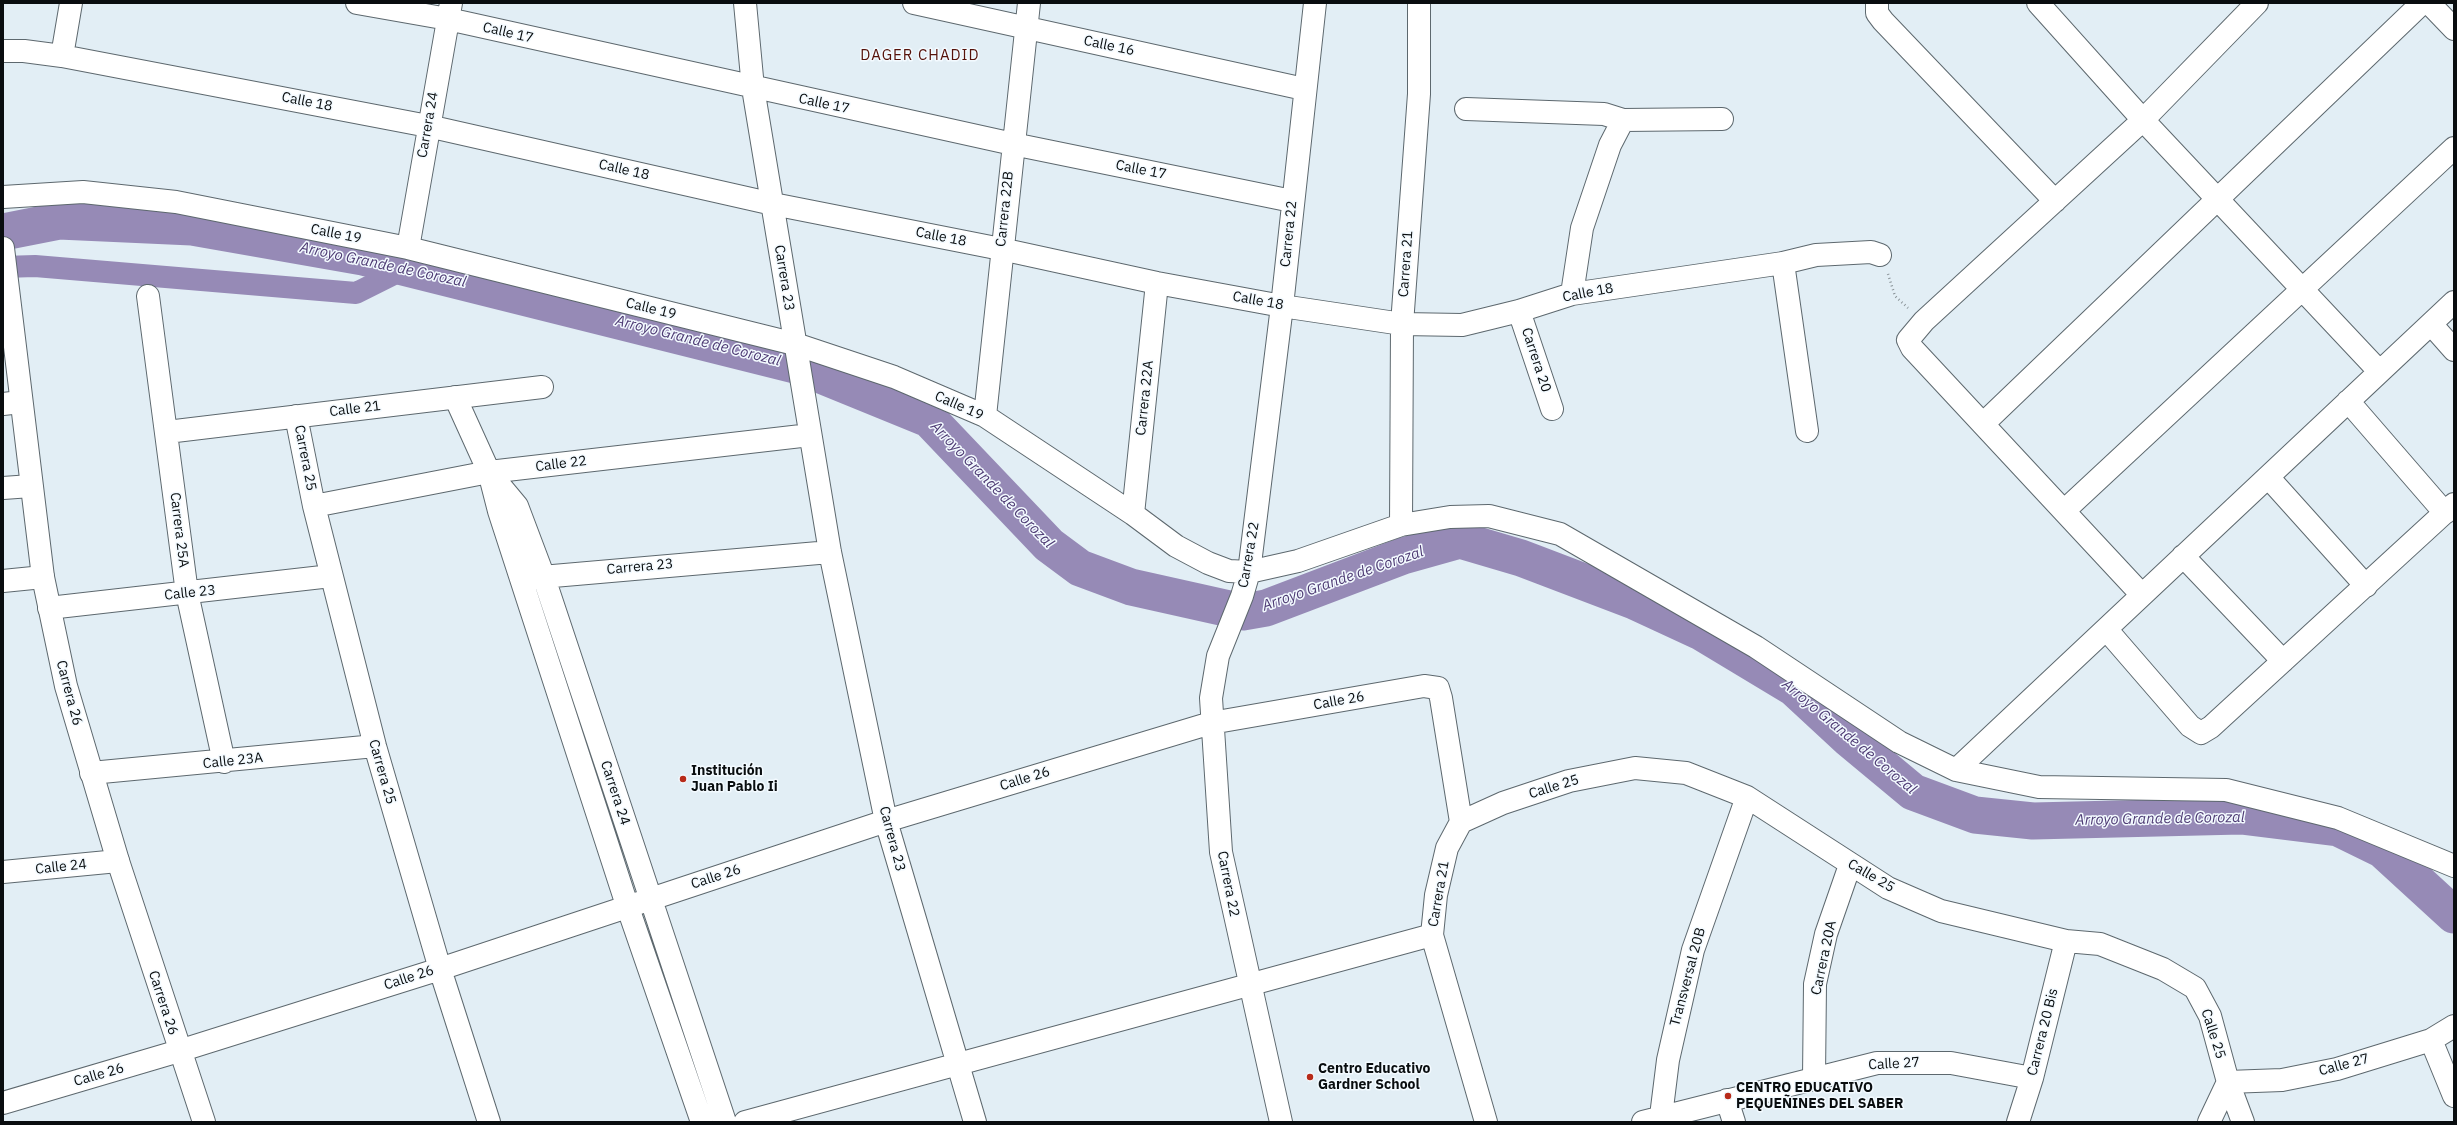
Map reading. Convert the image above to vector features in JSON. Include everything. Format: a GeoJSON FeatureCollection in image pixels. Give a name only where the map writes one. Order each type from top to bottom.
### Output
{"type":"FeatureCollection","features":[{"type":"Feature","properties":{"kind":"street"},"geometry":{"type":"LineString","coordinates":[[62,56],[71,3]]}},
{"type":"Feature","properties":{"kind":"street","name":"Calle 17"},"geometry":{"type":"LineString","coordinates":[[357,3],[450,11],[753,88],[1013,144],[1292,201]]}},
{"type":"Feature","properties":{"kind":"street","name":"Carrera 23"},"geometry":{"type":"LineString","coordinates":[[745,3],[753,88],[830,552],[886,821],[975,1122]]}},
{"type":"Feature","properties":{"kind":"street","name":"Calle 16"},"geometry":{"type":"LineString","coordinates":[[914,3],[1304,89]]}},
{"type":"Feature","properties":{"kind":"street","name":"Carrera 22B"},"geometry":{"type":"LineString","coordinates":[[984,416],[1001,248],[1029,3]]}},
{"type":"Feature","properties":{"kind":"street","name":"Carrera 22"},"geometry":{"type":"LineString","coordinates":[[1281,1122],[1221,852],[1211,723],[1211,698],[1218,656],[1242,596],[1249,572],[1282,306],[1304,89],[1315,3]]}},
{"type":"Feature","properties":{"kind":"street","name":"Carrera 21"},"geometry":{"type":"LineString","coordinates":[[1401,525],[1402,324],[1418,94],[1419,3]]}},
{"type":"Feature","properties":{"kind":"street"},"geometry":{"type":"LineString","coordinates":[[1877,3],[1877,13],[1883,21],[2055,202]]}},
{"type":"Feature","properties":{"kind":"street"},"geometry":{"type":"LineString","coordinates":[[2038,3],[2143,120],[2379,371]]}},
{"type":"Feature","properties":{"kind":"street"},"geometry":{"type":"LineString","coordinates":[[2142,595],[1984,423],[1912,348],[1908,340],[1924,320],[2055,202],[2143,120],[2257,3]]}},
{"type":"Feature","properties":{"kind":"street"},"geometry":{"type":"LineString","coordinates":[[1984,423],[2422,3]]}},
{"type":"Feature","properties":{"kind":"street"},"geometry":{"type":"LineString","coordinates":[[2429,3],[2454,29]]}},
{"type":"Feature","properties":{"kind":"street","name":"Carrera 24"},"geometry":{"type":"LineString","coordinates":[[408,248],[428,126],[450,11]]}},
{"type":"Feature","properties":{"kind":"street","name":"Calle 18"},"geometry":{"type":"LineString","coordinates":[[3,51],[24,51],[62,56],[428,126],[773,204],[1001,248],[1157,283],[1282,306],[1402,324],[1462,325],[1519,311],[1572,294],[1783,263],[1816,255],[1850,252],[1872,252],[1880,255]]}},
{"type":"Feature","properties":{"kind":"street"},"geometry":{"type":"LineString","coordinates":[[1466,109],[1604,114],[1623,120],[1722,119]]}},
{"type":"Feature","properties":{"kind":"street"},"geometry":{"type":"LineString","coordinates":[[1572,294],[1582,228],[1610,145],[1623,120]]}},
{"type":"Feature","properties":{"kind":"street"},"geometry":{"type":"LineString","coordinates":[[2065,510],[2454,148]]}},
{"type":"Feature","properties":{"kind":"street","name":"Calle 19"},"geometry":{"type":"LineString","coordinates":[[3,197],[84,192],[176,202],[408,248],[796,353],[894,377],[984,416],[1133,514],[1176,546],[1208,563],[1229,571],[1249,572],[1298,562],[1401,525],[1450,517],[1489,516],[1560,534],[1756,647],[1899,742],[1956,770],[2039,787],[2226,790],[2338,818],[2454,866]]}},
{"type":"Feature","properties":{"kind":"street","name":"Carrera 26"},"geometry":{"type":"LineString","coordinates":[[3,248],[7,287],[6,317],[12,403],[31,486],[43,577],[66,686],[118,861],[179,1051],[204,1122]]}},
{"type":"Feature","properties":{"kind":"street"},"geometry":{"type":"LineString","coordinates":[[1783,263],[1807,431]]}},
{"type":"Feature","properties":{"kind":"street","name":"Carrera 22A"},"geometry":{"type":"LineString","coordinates":[[1133,514],[1157,283]]}},
{"type":"Feature","properties":{"kind":"street","name":"Carrera 25A"},"geometry":{"type":"LineString","coordinates":[[148,296],[187,593],[224,762]]}},
{"type":"Feature","properties":{"kind":"street"},"geometry":{"type":"LineString","coordinates":[[1956,770],[2454,302]]}},
{"type":"Feature","properties":{"kind":"street","name":"Carrera 20"},"geometry":{"type":"LineString","coordinates":[[1519,311],[1552,409]]}},
{"type":"Feature","properties":{"kind":"street"},"geometry":{"type":"LineString","coordinates":[[2431,324],[2454,350]]}},
{"type":"Feature","properties":{"kind":"street","name":"Calle 21"},"geometry":{"type":"LineString","coordinates":[[167,432],[542,387]]}},
{"type":"Feature","properties":{"kind":"street","name":"Carrera 24"},"geometry":{"type":"LineString","coordinates":[[455,397],[489,472],[517,506],[533,578],[627,905],[702,1122]]}},
{"type":"Feature","properties":{"kind":"street"},"geometry":{"type":"LineString","coordinates":[[2106,629],[2190,726],[2201,733],[2212,727],[2449,508],[2348,401]]}},
{"type":"Feature","properties":{"kind":"street","name":"Carrera 25"},"geometry":{"type":"LineString","coordinates":[[296,416],[314,506],[375,746],[440,968],[489,1122]]}},
{"type":"Feature","properties":{"kind":"street","name":"Calle 22"},"geometry":{"type":"LineString","coordinates":[[314,506],[489,472],[810,436]]}},
{"type":"Feature","properties":{"kind":"street"},"geometry":{"type":"LineString","coordinates":[[2268,477],[2366,586]]}},
{"type":"Feature","properties":{"kind":"street"},"geometry":{"type":"LineString","coordinates":[[3,488],[31,486]]}},
{"type":"Feature","properties":{"kind":"street","name":"Carrera 23"},"geometry":{"type":"LineString","coordinates":[[533,578],[830,552]]}},
{"type":"Feature","properties":{"kind":"street"},"geometry":{"type":"LineString","coordinates":[[2183,556],[2283,661]]}},
{"type":"Feature","properties":{"kind":"street","name":"Calle 23"},"geometry":{"type":"LineString","coordinates":[[49,608],[331,576]]}},
{"type":"Feature","properties":{"kind":"street"},"geometry":{"type":"LineString","coordinates":[[3,581],[43,577]]}},
{"type":"Feature","properties":{"kind":"street","name":"Carrera 24"},"geometry":{"type":"LineString","coordinates":[[533,578],[650,898],[725,1122]]}},
{"type":"Feature","properties":{"kind":"street","name":"Calle 26"},"geometry":{"type":"LineString","coordinates":[[3,1103],[179,1051],[440,968],[627,905],[886,821],[1211,723],[1424,686],[1438,688],[1441,698],[1461,822]]}},
{"type":"Feature","properties":{"kind":"street","name":"Calle 23A"},"geometry":{"type":"LineString","coordinates":[[91,774],[375,746]]}},
{"type":"Feature","properties":{"kind":"street","name":"Calle 25"},"geometry":{"type":"LineString","coordinates":[[1461,822],[1503,803],[1569,781],[1635,768],[1686,773],[1747,797],[1801,830],[1850,865],[1888,888],[1941,911],[2066,941],[2100,944],[2163,968],[2195,988],[2210,1016],[2228,1082],[2243,1122]]}},
{"type":"Feature","properties":{"kind":"street","name":"Transversal 20B"},"geometry":{"type":"LineString","coordinates":[[1652,1119],[1668,1060],[1693,950],[1747,797]]}},
{"type":"Feature","properties":{"kind":"street","name":"Carrera 21"},"geometry":{"type":"LineString","coordinates":[[1461,822],[1447,848],[1436,895],[1432,936],[1486,1122]]}},
{"type":"Feature","properties":{"kind":"street","name":"Calle 24"},"geometry":{"type":"LineString","coordinates":[[3,872],[118,861]]}},
{"type":"Feature","properties":{"kind":"street","name":"Carrera 20A"},"geometry":{"type":"LineString","coordinates":[[1814,1077],[1815,984],[1826,934],[1850,865]]}},
{"type":"Feature","properties":{"kind":"street"},"geometry":{"type":"LineString","coordinates":[[744,1122],[958,1066],[1432,936]]}},
{"type":"Feature","properties":{"kind":"street","name":"Carrera 20 Bis"},"geometry":{"type":"LineString","coordinates":[[2018,1122],[2032,1078],[2066,941]]}},
{"type":"Feature","properties":{"kind":"street","name":"Calle 27"},"geometry":{"type":"LineString","coordinates":[[2228,1082],[2282,1080],[2337,1069],[2431,1040],[2454,1026]]}},
{"type":"Feature","properties":{"kind":"street"},"geometry":{"type":"LineString","coordinates":[[2431,1040],[2454,1096]]}},
{"type":"Feature","properties":{"kind":"street","name":"Calle 27"},"geometry":{"type":"LineString","coordinates":[[1652,1119],[1814,1077],[1876,1063],[1951,1062],[2032,1078]]}},
{"type":"Feature","properties":{"kind":"street"},"geometry":{"type":"LineString","coordinates":[[2209,1122],[2228,1082]]}},
{"type":"Feature","properties":{"kind":"street"},"geometry":{"type":"LineString","coordinates":[[1727,1100],[1734,1122]]}},
{"type":"Feature","properties":{"kind":"path"},"geometry":{"type":"LineString","coordinates":[[1880,255],[1895,296],[1924,320]]}},
{"type":"Feature","properties":{"kind":"waterway","name":"Arroyo Grande de Corozal"},"geometry":{"type":"LineString","coordinates":[[3,232],[59,221],[192,227],[363,257],[799,366],[929,419],[1049,545],[1080,568],[1131,587],[1243,612],[1266,608],[1403,556],[1460,540],[1521,558],[1634,601],[1701,632],[1794,688],[1848,738],[1913,792],[1975,815],[2033,821],[2241,816],[2338,828],[2383,850],[2454,915]]}},
{"type":"Feature","properties":{"kind":"waterway"},"geometry":{"type":"LineString","coordinates":[[3,267],[35,266],[356,293],[406,268]]}},
{"type":"Feature","properties":{"kind":"place","name":"Institución Juan Pablo Ii"},"geometry":{"type":"Point","coordinates":[683,779]}},
{"type":"Feature","properties":{"kind":"place","name":"Centro Educativo Gardner School"},"geometry":{"type":"Point","coordinates":[1310,1077]}},
{"type":"Feature","properties":{"kind":"place","name":"CENTRO EDUCATIVO PEQUEÑINES DEL SABER"},"geometry":{"type":"Point","coordinates":[1728,1096]}},
{"type":"Feature","properties":{"kind":"district","name":"DAGER CHADID"},"geometry":{"type":"Point","coordinates":[920,56]}}]}
